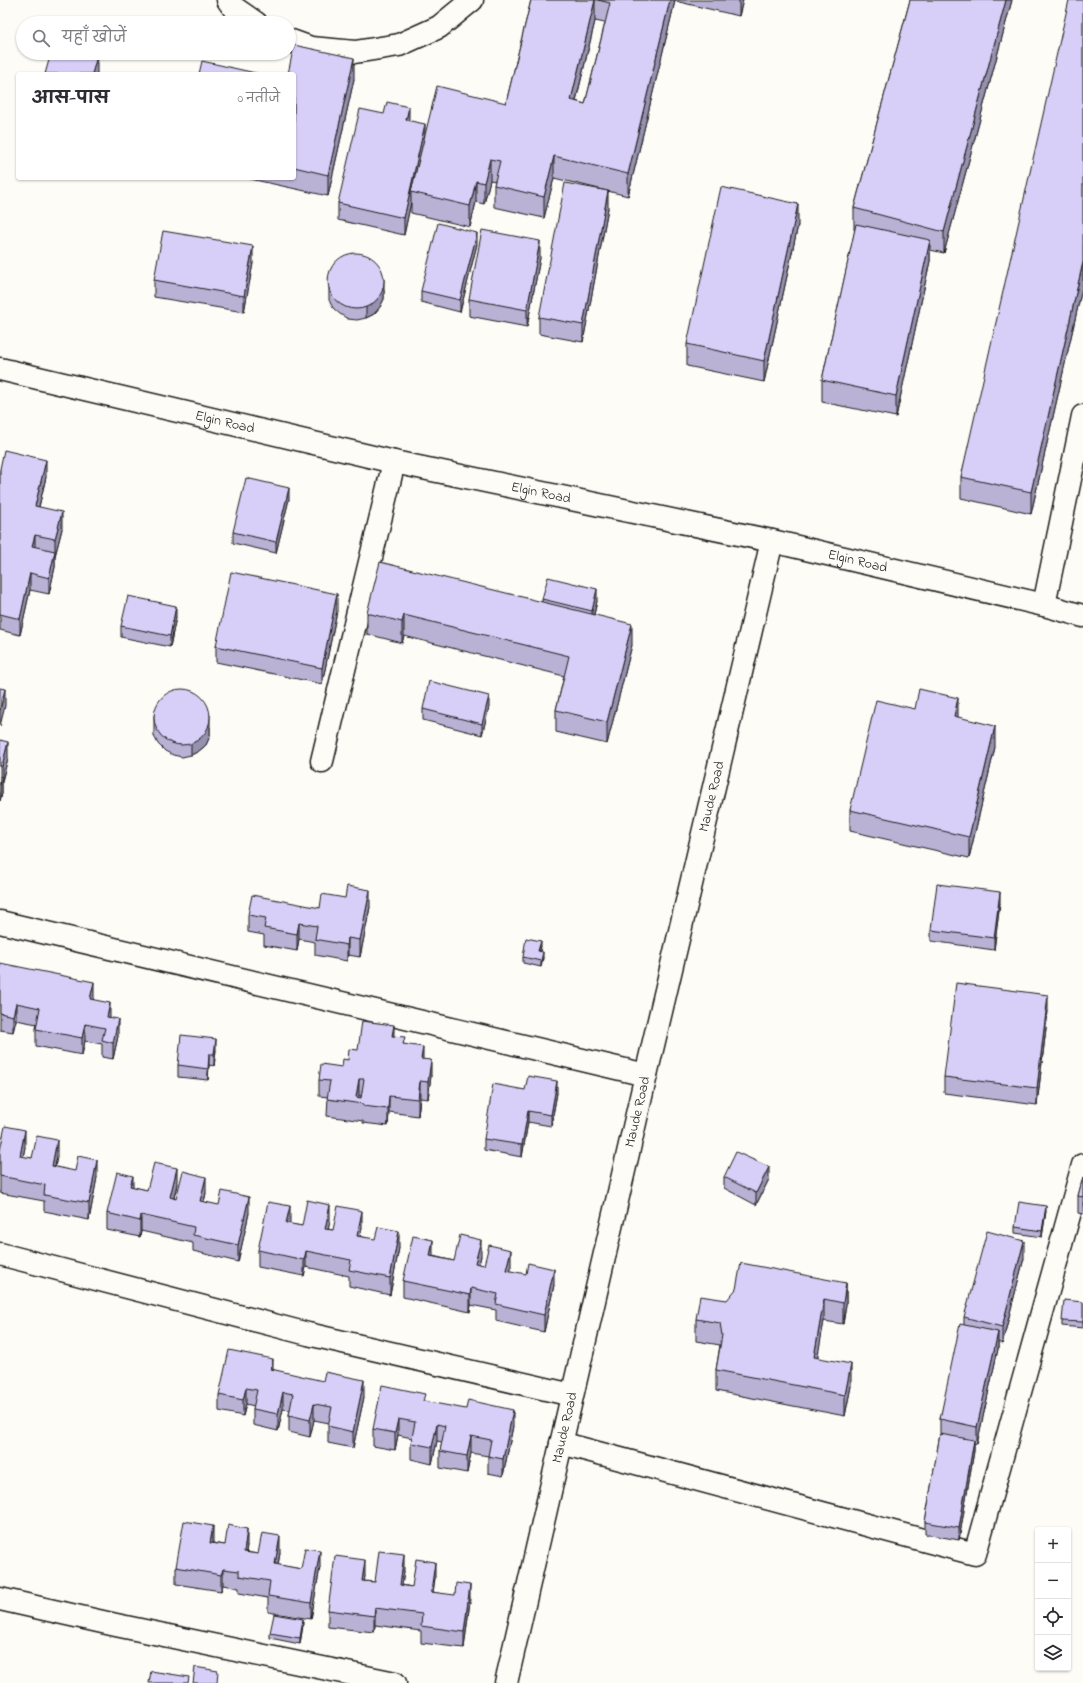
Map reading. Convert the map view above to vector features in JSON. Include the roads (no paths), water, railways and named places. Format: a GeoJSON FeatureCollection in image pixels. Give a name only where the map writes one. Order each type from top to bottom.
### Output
{"type":"FeatureCollection","features":[{"type":"Feature","properties":{"kind":"street"},"geometry":{"type":"LineString","coordinates":[[228,0],[234,7],[246,16]]}},
{"type":"Feature","properties":{"kind":"street"},"geometry":{"type":"LineString","coordinates":[[296,43],[311,48],[355,52],[399,45],[439,27],[472,0]]}},
{"type":"Feature","properties":{"kind":"street","name":"Elgin Road"},"geometry":{"type":"LineString","coordinates":[[0,369],[394,462],[772,541],[1044,605],[1083,616]]}},
{"type":"Feature","properties":{"kind":"street"},"geometry":{"type":"LineString","coordinates":[[1044,605],[1083,416]]}},
{"type":"Feature","properties":{"kind":"street"},"geometry":{"type":"LineString","coordinates":[[322,761],[394,462]]}},
{"type":"Feature","properties":{"kind":"street","name":"Maude Road"},"geometry":{"type":"LineString","coordinates":[[506,1683],[646,1075],[772,541]]}},
{"type":"Feature","properties":{"kind":"street"},"geometry":{"type":"LineString","coordinates":[[0,922],[646,1075]]}},
{"type":"Feature","properties":{"kind":"street"},"geometry":{"type":"LineString","coordinates":[[561,1443],[975,1554],[1083,1165]]}},
{"type":"Feature","properties":{"kind":"street"},"geometry":{"type":"LineString","coordinates":[[0,1254],[308,1334],[572,1395]]}},
{"type":"Feature","properties":{"kind":"street"},"geometry":{"type":"LineString","coordinates":[[0,1598],[116,1625],[395,1683]]}}]}
